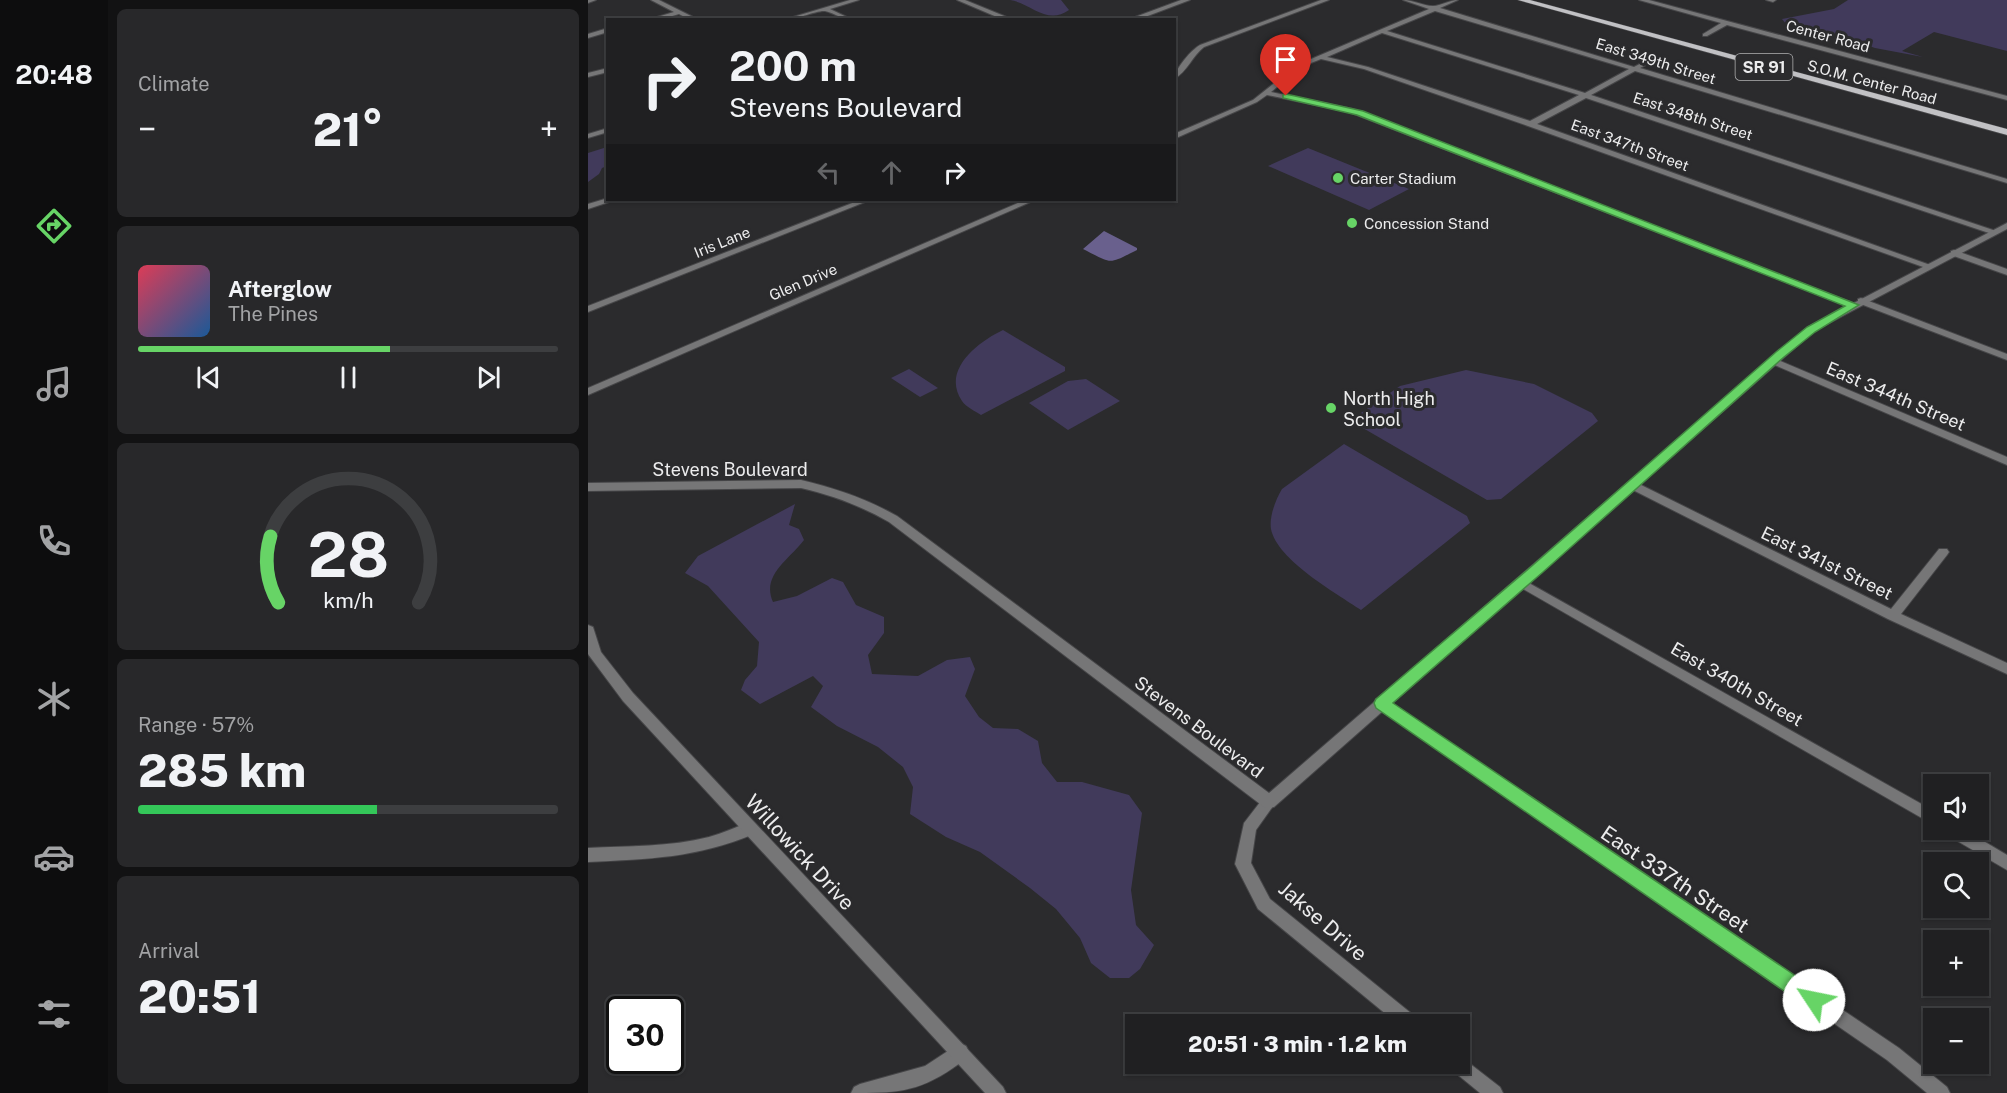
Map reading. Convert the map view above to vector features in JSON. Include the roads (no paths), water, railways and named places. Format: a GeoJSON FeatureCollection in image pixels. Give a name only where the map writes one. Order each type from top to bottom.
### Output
{"type":"FeatureCollection","features":[{"type":"Feature","properties":{"kind":"main road","name":"S.O.M. Center Road"},"geometry":{"type":"LineString","coordinates":[[1522,0],[2007,132]]}},
{"type":"Feature","properties":{"kind":"main road","name":"S.O.M. Center Road"},"geometry":{"type":"LineString","coordinates":[[1541,0],[2007,125]]}},
{"type":"Feature","properties":{"kind":"street"},"geometry":{"type":"LineString","coordinates":[[588,1],[593,0]]}},
{"type":"Feature","properties":{"kind":"street"},"geometry":{"type":"LineString","coordinates":[[654,0],[692,18]]}},
{"type":"Feature","properties":{"kind":"street"},"geometry":{"type":"LineString","coordinates":[[793,18],[856,0]]}},
{"type":"Feature","properties":{"kind":"street"},"geometry":{"type":"LineString","coordinates":[[960,0],[1006,18]]}},
{"type":"Feature","properties":{"kind":"street"},"geometry":{"type":"LineString","coordinates":[[1176,74],[1185,67],[1190,54],[1202,46],[1326,0]]}},
{"type":"Feature","properties":{"kind":"street"},"geometry":{"type":"LineString","coordinates":[[1406,0],[1435,8]]}},
{"type":"Feature","properties":{"kind":"street"},"geometry":{"type":"LineString","coordinates":[[1176,136],[1242,108],[1267,93],[1294,69],[1455,0]]}},
{"type":"Feature","properties":{"kind":"street","name":"Center Road"},"geometry":{"type":"LineString","coordinates":[[1642,0],[2007,98]]}},
{"type":"Feature","properties":{"kind":"street"},"geometry":{"type":"LineString","coordinates":[[1135,18],[1180,1]]}},
{"type":"Feature","properties":{"kind":"street","name":"East 349th Street"},"geometry":{"type":"LineString","coordinates":[[1435,8],[2007,181]]}},
{"type":"Feature","properties":{"kind":"street"},"geometry":{"type":"LineString","coordinates":[[825,9],[845,18]]}},
{"type":"Feature","properties":{"kind":"street"},"geometry":{"type":"LineString","coordinates":[[658,18],[680,12]]}},
{"type":"Feature","properties":{"kind":"street"},"geometry":{"type":"LineString","coordinates":[[1705,34],[1726,23]]}},
{"type":"Feature","properties":{"kind":"street"},"geometry":{"type":"LineString","coordinates":[[588,36],[606,31]]}},
{"type":"Feature","properties":{"kind":"street","name":"East 348th Street"},"geometry":{"type":"LineString","coordinates":[[1381,31],[1585,95],[1995,232]]}},
{"type":"Feature","properties":{"kind":"street","name":"East 347th Street"},"geometry":{"type":"LineString","coordinates":[[1320,57],[1366,68],[1531,124],[1929,266]]}},
{"type":"Feature","properties":{"kind":"street"},"geometry":{"type":"LineString","coordinates":[[1531,124],[1657,57]]}},
{"type":"Feature","properties":{"kind":"street"},"geometry":{"type":"LineString","coordinates":[[588,75],[606,70]]}},
{"type":"Feature","properties":{"kind":"street"},"geometry":{"type":"LineString","coordinates":[[1267,93],[1351,110],[1857,303],[2007,357]]}},
{"type":"Feature","properties":{"kind":"street"},"geometry":{"type":"LineString","coordinates":[[588,136],[606,131]]}},
{"type":"Feature","properties":{"kind":"street"},"geometry":{"type":"LineString","coordinates":[[588,207],[608,201]]}},
{"type":"Feature","properties":{"kind":"street","name":"Iris Lane"},"geometry":{"type":"LineString","coordinates":[[588,309],[863,201]]}},
{"type":"Feature","properties":{"kind":"street","name":"Glen Drive"},"geometry":{"type":"LineString","coordinates":[[588,392],[1029,201]]}},
{"type":"Feature","properties":{"kind":"street","name":"Stevens Boulevard"},"geometry":{"type":"LineString","coordinates":[[588,487],[801,484],[831,490],[859,501],[893,519],[1269,802],[1811,329],[2007,226]]}},
{"type":"Feature","properties":{"kind":"street"},"geometry":{"type":"LineString","coordinates":[[1954,253],[2007,272]]}},
{"type":"Feature","properties":{"kind":"street","name":"East 344th Street"},"geometry":{"type":"LineString","coordinates":[[1773,361],[2007,461]]}},
{"type":"Feature","properties":{"kind":"street","name":"East 341st Street"},"geometry":{"type":"LineString","coordinates":[[1633,485],[1893,616],[2007,669]]}},
{"type":"Feature","properties":{"kind":"street"},"geometry":{"type":"LineString","coordinates":[[1893,616],[1943,552]]}},
{"type":"Feature","properties":{"kind":"street","name":"East 340th Street"},"geometry":{"type":"LineString","coordinates":[[1522,583],[1923,813]]}},
{"type":"Feature","properties":{"kind":"street","name":"Willowick Drive"},"geometry":{"type":"LineString","coordinates":[[588,630],[591,655],[628,697],[997,1093]]}},
{"type":"Feature","properties":{"kind":"street","name":"East 337th Street"},"geometry":{"type":"LineString","coordinates":[[1381,703],[1893,1054],[1941,1093]]}},
{"type":"Feature","properties":{"kind":"street","name":"Jakse Drive"},"geometry":{"type":"LineString","coordinates":[[1269,802],[1249,828],[1243,864],[1264,904],[1399,1014]]}},
{"type":"Feature","properties":{"kind":"street"},"geometry":{"type":"LineString","coordinates":[[588,855],[685,850],[722,842],[749,829]]}},
{"type":"Feature","properties":{"kind":"street"},"geometry":{"type":"LineString","coordinates":[[1969,840],[2007,863]]}},
{"type":"Feature","properties":{"kind":"street"},"geometry":{"type":"LineString","coordinates":[[860,1093],[929,1074],[960,1052]]}},
{"type":"Feature","properties":{"kind":"street"},"geometry":{"type":"LineString","coordinates":[[1470,1074],[1494,1093]]}},
{"type":"Feature","properties":{"kind":"place","name":"Carter Stadium"},"geometry":{"type":"Point","coordinates":[1338,178]}},
{"type":"Feature","properties":{"kind":"place","name":"Concession Stand"},"geometry":{"type":"Point","coordinates":[1352,223]}},
{"type":"Feature","properties":{"kind":"place","name":"North High School"},"geometry":{"type":"Point","coordinates":[1331,408]}}]}
